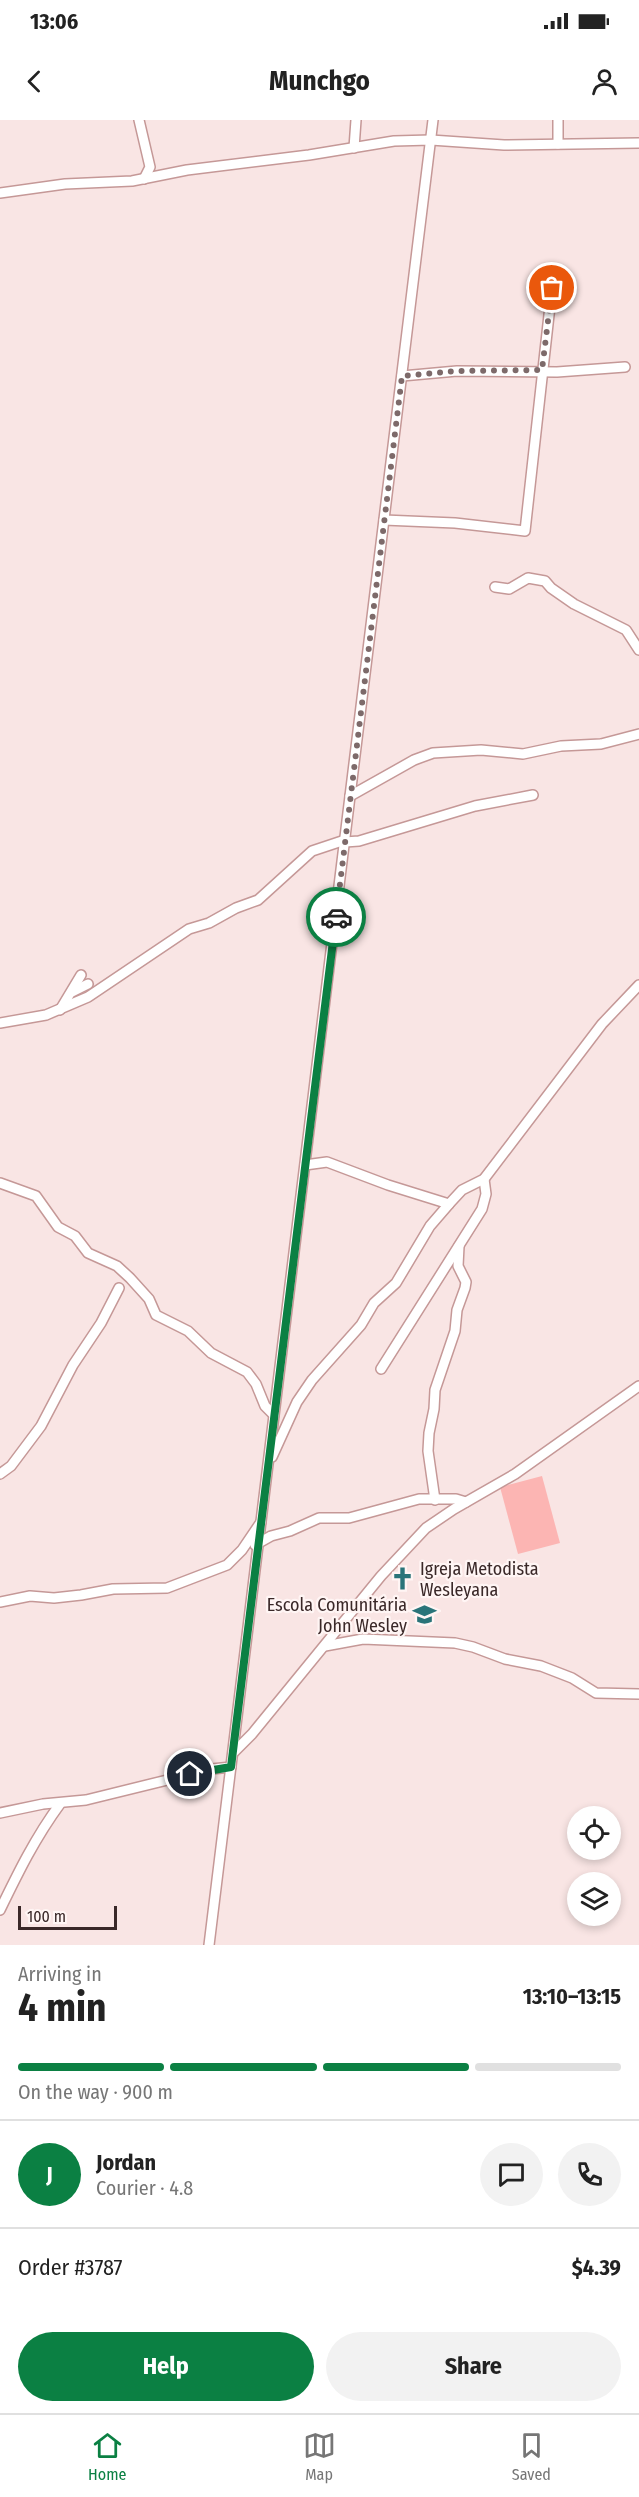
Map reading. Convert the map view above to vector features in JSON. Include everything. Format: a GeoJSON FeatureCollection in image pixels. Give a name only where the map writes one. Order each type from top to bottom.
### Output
{"type":"FeatureCollection","features":[{"type":"Feature","properties":{"kind":"street"},"geometry":{"type":"LineString","coordinates":[[139,120],[150,167],[144,179]]}},
{"type":"Feature","properties":{"kind":"street"},"geometry":{"type":"LineString","coordinates":[[354,148],[356,120]]}},
{"type":"Feature","properties":{"kind":"street"},"geometry":{"type":"LineString","coordinates":[[209,1945],[433,120]]}},
{"type":"Feature","properties":{"kind":"street"},"geometry":{"type":"LineString","coordinates":[[558,120],[558,144]]}},
{"type":"Feature","properties":{"kind":"street"},"geometry":{"type":"LineString","coordinates":[[0,193],[64,184],[132,181],[187,170],[394,141],[431,140],[504,145],[639,143]]}},
{"type":"Feature","properties":{"kind":"street"},"geometry":{"type":"LineString","coordinates":[[384,520],[455,523],[525,531],[552,288]]}},
{"type":"Feature","properties":{"kind":"street"},"geometry":{"type":"LineString","coordinates":[[402,376],[457,371],[542,370],[557,372],[626,367]]}},
{"type":"Feature","properties":{"kind":"street"},"geometry":{"type":"LineString","coordinates":[[495,587],[509,589],[528,578],[545,581],[574,604],[626,630],[639,650]]}},
{"type":"Feature","properties":{"kind":"street"},"geometry":{"type":"LineString","coordinates":[[350,796],[414,760],[433,753],[481,750],[523,754],[561,746],[601,744],[639,734]]}},
{"type":"Feature","properties":{"kind":"street"},"geometry":{"type":"LineString","coordinates":[[0,1023],[60,1010],[88,997],[189,929],[209,923],[236,908],[252,904],[312,851],[345,841],[359,841],[475,806],[533,795]]}},
{"type":"Feature","properties":{"kind":"street"},"geometry":{"type":"LineString","coordinates":[[60,1010],[81,975]]}},
{"type":"Feature","properties":{"kind":"street"},"geometry":{"type":"LineString","coordinates":[[70,993],[88,984]]}},
{"type":"Feature","properties":{"kind":"street"},"geometry":{"type":"LineString","coordinates":[[268,1464],[297,1402],[307,1387],[329,1358],[361,1325],[374,1303],[396,1283],[430,1226],[462,1190],[484,1179],[602,1024],[639,986]]}},
{"type":"Feature","properties":{"kind":"street"},"geometry":{"type":"LineString","coordinates":[[305,1165],[327,1162],[387,1185],[449,1204]]}},
{"type":"Feature","properties":{"kind":"street"},"geometry":{"type":"LineString","coordinates":[[381,1369],[482,1209],[486,1194],[484,1179]]}},
{"type":"Feature","properties":{"kind":"street"},"geometry":{"type":"LineString","coordinates":[[0,1183],[36,1196],[58,1227],[75,1236],[88,1253],[117,1266],[130,1278],[149,1299],[156,1314],[188,1331],[211,1353],[247,1372],[256,1384],[265,1406],[274,1414]]}},
{"type":"Feature","properties":{"kind":"street"},"geometry":{"type":"LineString","coordinates":[[435,1500],[428,1451],[429,1433],[435,1390],[455,1331],[457,1310],[466,1282],[458,1266],[459,1246]]}},
{"type":"Feature","properties":{"kind":"street"},"geometry":{"type":"LineString","coordinates":[[0,1474],[11,1466],[40,1426],[119,1288]]}},
{"type":"Feature","properties":{"kind":"street"},"geometry":{"type":"LineString","coordinates":[[233,1753],[252,1734],[403,1551],[426,1528],[515,1474],[639,1386]]}},
{"type":"Feature","properties":{"kind":"street"},"geometry":{"type":"LineString","coordinates":[[242,1550],[268,1537],[290,1531],[319,1518],[349,1518],[419,1499],[456,1499],[466,1502]]}},
{"type":"Feature","properties":{"kind":"street"},"geometry":{"type":"LineString","coordinates":[[261,1525],[268,1537]]}},
{"type":"Feature","properties":{"kind":"street"},"geometry":{"type":"LineString","coordinates":[[0,1602],[30,1596],[54,1598],[113,1589],[167,1588],[227,1565],[261,1525]]}},
{"type":"Feature","properties":{"kind":"street"},"geometry":{"type":"LineString","coordinates":[[325,1646],[363,1638],[455,1643],[505,1659],[541,1666],[572,1678],[596,1693],[639,1694]]}},
{"type":"Feature","properties":{"kind":"street"},"geometry":{"type":"LineString","coordinates":[[0,1813],[43,1804],[86,1800],[212,1769],[231,1767]]}},
{"type":"Feature","properties":{"kind":"street"},"geometry":{"type":"LineString","coordinates":[[0,1910],[15,1883],[21,1864],[60,1804]]}},
{"type":"Feature","properties":{"kind":"shaded area"},"geometry":{"type":"Polygon","coordinates":[[[542,1476],[560,1543],[518,1554],[500,1487],[542,1476]]]}},
{"type":"Feature","properties":{"kind":"way so far"},"geometry":{"type":"LineString","coordinates":[[336,917],[402,376],[457,371],[542,370],[552,288]]}},
{"type":"Feature","properties":{"kind":"place","name":"Igreja Metodista Wesleyana"},"geometry":{"type":"Point","coordinates":[402,1579]}},
{"type":"Feature","properties":{"kind":"place","name":"Escola Comunitária John Wesley"},"geometry":{"type":"Point","coordinates":[425,1615]}},
{"type":"Feature","properties":{"kind":"route"},"geometry":{"type":"LineString","coordinates":[[190,1774],[231,1767],[336,917]]}}]}
